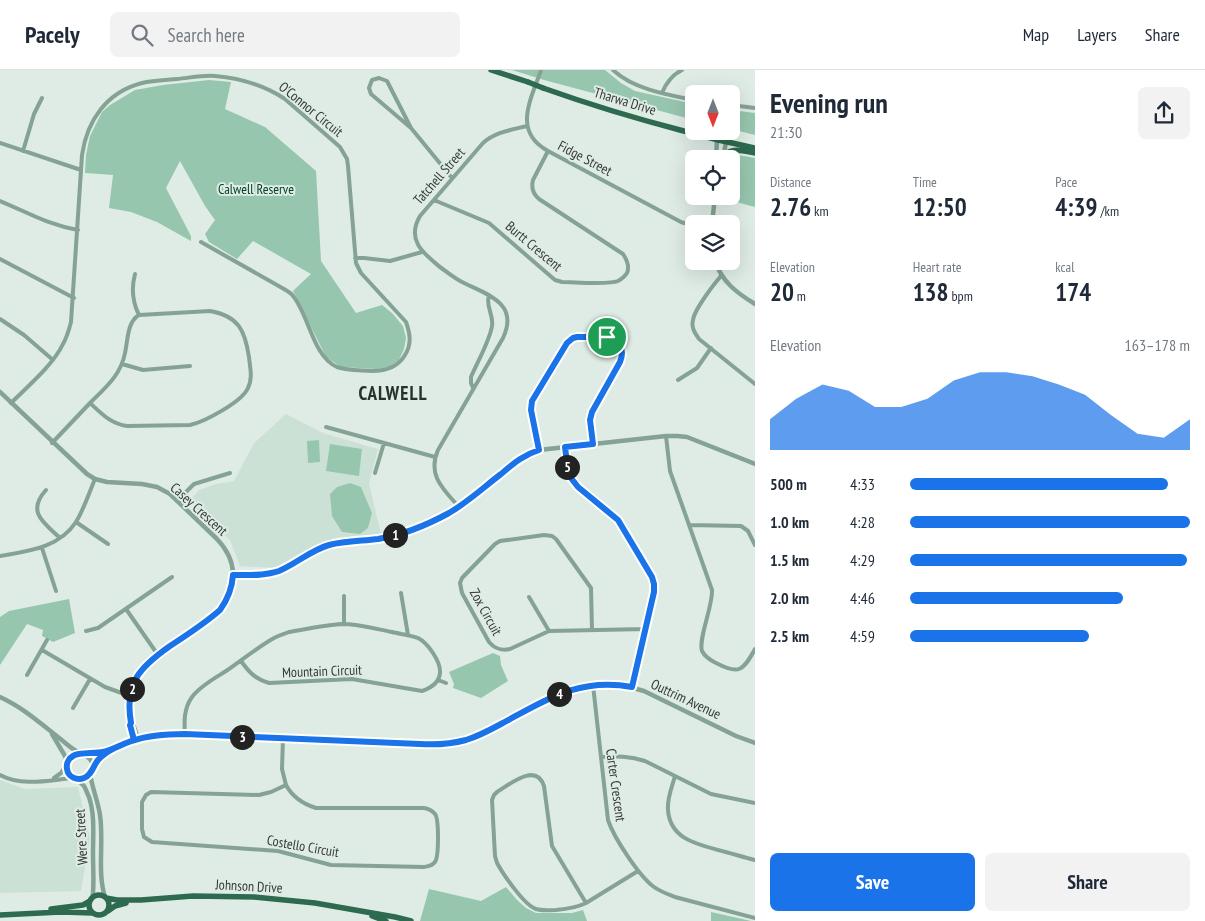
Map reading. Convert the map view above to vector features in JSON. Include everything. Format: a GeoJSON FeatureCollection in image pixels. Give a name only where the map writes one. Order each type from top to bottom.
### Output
{"type":"FeatureCollection","features":[{"type":"Feature","properties":{"kind":"main road","name":"Tharwa Drive"},"geometry":{"type":"LineString","coordinates":[[491,70],[621,114],[685,131]]}},
{"type":"Feature","properties":{"kind":"main road","name":"Tharwa Drive"},"geometry":{"type":"LineString","coordinates":[[717,140],[755,148]]}},
{"type":"Feature","properties":{"kind":"main road"},"geometry":{"type":"LineString","coordinates":[[740,151],[755,153]]}},
{"type":"Feature","properties":{"kind":"main road"},"geometry":{"type":"LineString","coordinates":[[1,915],[24,914],[62,912],[100,915],[108,911],[109,903],[106,898],[99,895],[83,904],[24,914]]}},
{"type":"Feature","properties":{"kind":"main road","name":"Johnson Drive"},"geometry":{"type":"LineString","coordinates":[[106,898],[141,900],[193,896],[254,897],[315,903],[411,921]]}},
{"type":"Feature","properties":{"kind":"main road"},"geometry":{"type":"LineString","coordinates":[[91,900],[90,908],[93,913]]}},
{"type":"Feature","properties":{"kind":"main road","name":"Johnson Drive"},"geometry":{"type":"LineString","coordinates":[[108,911],[116,906],[141,900]]}},
{"type":"Feature","properties":{"kind":"main road","name":"Johnson Drive"},"geometry":{"type":"LineString","coordinates":[[355,911],[386,921]]}},
{"type":"Feature","properties":{"kind":"street"},"geometry":{"type":"LineString","coordinates":[[527,126],[527,113],[541,70]]}},
{"type":"Feature","properties":{"kind":"street"},"geometry":{"type":"LineString","coordinates":[[613,70],[630,82],[685,98]]}},
{"type":"Feature","properties":{"kind":"street"},"geometry":{"type":"LineString","coordinates":[[662,92],[668,81],[682,70]]}},
{"type":"Feature","properties":{"kind":"street","name":"O'Connor Circuit"},"geometry":{"type":"LineString","coordinates":[[11,403],[52,360],[63,345],[68,334],[74,298],[81,170],[84,143],[88,131],[100,110],[118,93],[129,87],[147,82],[210,76],[225,77],[260,86],[275,93],[337,144],[347,159],[357,267],[406,322],[410,342],[406,354],[398,363],[388,369],[376,371],[337,367],[330,363],[322,354],[298,303],[291,294],[201,242]]}},
{"type":"Feature","properties":{"kind":"street"},"geometry":{"type":"LineString","coordinates":[[411,128],[386,82],[380,78],[372,80],[369,88],[371,94],[411,128],[452,178]]}},
{"type":"Feature","properties":{"kind":"street"},"geometry":{"type":"LineString","coordinates":[[23,151],[34,114],[42,98]]}},
{"type":"Feature","properties":{"kind":"street"},"geometry":{"type":"LineString","coordinates":[[740,107],[755,108]]}},
{"type":"Feature","properties":{"kind":"street","name":"Fidge Street"},"geometry":{"type":"LineString","coordinates":[[527,126],[529,134],[534,141],[548,151],[685,223]]}},
{"type":"Feature","properties":{"kind":"street","name":"Tatchell Street"},"geometry":{"type":"LineString","coordinates":[[422,252],[416,242],[415,234],[415,227],[420,216],[488,138],[498,133],[527,126]]}},
{"type":"Feature","properties":{"kind":"street"},"geometry":{"type":"LineString","coordinates":[[716,150],[717,140]]}},
{"type":"Feature","properties":{"kind":"street"},"geometry":{"type":"LineString","coordinates":[[725,150],[726,142]]}},
{"type":"Feature","properties":{"kind":"street"},"geometry":{"type":"LineString","coordinates":[[0,143],[81,170]]}},
{"type":"Feature","properties":{"kind":"street","name":"Burtt Crescent"},"geometry":{"type":"LineString","coordinates":[[434,200],[488,223],[555,280],[562,282],[612,282],[620,280],[626,275],[628,269],[628,261],[623,254],[539,199],[534,193],[532,180],[548,151]]}},
{"type":"Feature","properties":{"kind":"street"},"geometry":{"type":"LineString","coordinates":[[0,201],[50,224],[78,230]]}},
{"type":"Feature","properties":{"kind":"street"},"geometry":{"type":"LineString","coordinates":[[355,258],[390,261],[422,252],[454,278],[489,295],[499,302],[503,308],[507,319],[507,327],[503,338],[434,457],[436,478],[459,507]]}},
{"type":"Feature","properties":{"kind":"street"},"geometry":{"type":"LineString","coordinates":[[0,259],[74,298]]}},
{"type":"Feature","properties":{"kind":"street"},"geometry":{"type":"LineString","coordinates":[[719,270],[721,276],[730,286],[755,304]]}},
{"type":"Feature","properties":{"kind":"street"},"geometry":{"type":"LineString","coordinates":[[135,274],[132,295],[139,315]]}},
{"type":"Feature","properties":{"kind":"street"},"geometry":{"type":"LineString","coordinates":[[721,276],[695,313],[692,322],[693,328],[695,334],[755,384]]}},
{"type":"Feature","properties":{"kind":"street"},"geometry":{"type":"LineString","coordinates":[[473,388],[471,377],[492,326],[492,315],[488,304],[489,295]]}},
{"type":"Feature","properties":{"kind":"street"},"geometry":{"type":"LineString","coordinates":[[52,443],[114,378],[122,364],[131,323],[139,315],[210,311],[224,314],[231,318],[240,328],[246,340],[251,373],[248,388],[244,395],[235,402],[200,422],[190,425],[120,425],[107,419],[90,404]]}},
{"type":"Feature","properties":{"kind":"street"},"geometry":{"type":"LineString","coordinates":[[0,319],[24,335],[52,360]]}},
{"type":"Feature","properties":{"kind":"street"},"geometry":{"type":"LineString","coordinates":[[539,450],[531,410],[532,401],[567,343],[577,337],[612,338],[623,351],[620,362],[592,412],[590,420],[593,444]]}},
{"type":"Feature","properties":{"kind":"street"},"geometry":{"type":"LineString","coordinates":[[678,380],[698,368],[711,348]]}},
{"type":"Feature","properties":{"kind":"street"},"geometry":{"type":"LineString","coordinates":[[122,364],[143,370],[190,366]]}},
{"type":"Feature","properties":{"kind":"street","name":"Casey Crescent"},"geometry":{"type":"LineString","coordinates":[[0,392],[83,472],[95,479],[107,482],[152,486],[166,492],[222,545],[230,558],[233,585],[226,602],[220,610],[146,664],[132,686],[129,708],[130,725],[136,739]]}},
{"type":"Feature","properties":{"kind":"street"},"geometry":{"type":"LineString","coordinates":[[326,427],[434,457]]}},
{"type":"Feature","properties":{"kind":"street"},"geometry":{"type":"LineString","coordinates":[[666,436],[670,471],[712,590],[702,642],[704,655],[708,659],[735,670],[745,666],[755,649]]}},
{"type":"Feature","properties":{"kind":"street"},"geometry":{"type":"LineString","coordinates":[[233,575],[272,573],[327,546],[404,533],[434,521],[459,507],[519,459],[539,450],[677,436],[687,437],[755,464]]}},
{"type":"Feature","properties":{"kind":"street"},"geometry":{"type":"LineString","coordinates":[[376,473],[384,443]]}},
{"type":"Feature","properties":{"kind":"street"},"geometry":{"type":"LineString","coordinates":[[565,447],[568,471],[571,478],[578,487],[618,520],[652,577],[654,584],[654,592],[632,687]]}},
{"type":"Feature","properties":{"kind":"street"},"geometry":{"type":"LineString","coordinates":[[177,501],[194,484],[230,473]]}},
{"type":"Feature","properties":{"kind":"street"},"geometry":{"type":"LineString","coordinates":[[0,556],[42,548],[60,538],[76,522],[95,479]]}},
{"type":"Feature","properties":{"kind":"street"},"geometry":{"type":"LineString","coordinates":[[46,490],[38,502],[38,514],[43,522],[60,538]]}},
{"type":"Feature","properties":{"kind":"street"},"geometry":{"type":"LineString","coordinates":[[76,522],[108,544]]}},
{"type":"Feature","properties":{"kind":"street"},"geometry":{"type":"LineString","coordinates":[[690,526],[741,526],[748,531],[755,545]]}},
{"type":"Feature","properties":{"kind":"street","name":"Zox Circuit"},"geometry":{"type":"LineString","coordinates":[[592,630],[591,588],[556,538],[552,536],[544,535],[502,541],[495,544],[465,574],[460,583],[462,593],[489,642],[497,649],[505,650],[549,631],[646,629]]}},
{"type":"Feature","properties":{"kind":"street"},"geometry":{"type":"LineString","coordinates":[[42,548],[56,591]]}},
{"type":"Feature","properties":{"kind":"street"},"geometry":{"type":"LineString","coordinates":[[86,631],[98,628],[172,576]]}},
{"type":"Feature","properties":{"kind":"street"},"geometry":{"type":"LineString","coordinates":[[401,592],[408,635]]}},
{"type":"Feature","properties":{"kind":"street"},"geometry":{"type":"LineString","coordinates":[[344,596],[344,624]]}},
{"type":"Feature","properties":{"kind":"street"},"geometry":{"type":"LineString","coordinates":[[529,597],[549,631]]}},
{"type":"Feature","properties":{"kind":"street"},"geometry":{"type":"LineString","coordinates":[[126,609],[158,655]]}},
{"type":"Feature","properties":{"kind":"street"},"geometry":{"type":"LineString","coordinates":[[185,734],[185,713],[188,704],[201,688],[280,634],[289,632],[344,624],[418,638],[429,648],[439,664],[440,674],[438,680],[446,683]]}},
{"type":"Feature","properties":{"kind":"street"},"geometry":{"type":"LineString","coordinates":[[27,675],[47,640]]}},
{"type":"Feature","properties":{"kind":"street"},"geometry":{"type":"LineString","coordinates":[[42,650],[111,690],[130,696]]}},
{"type":"Feature","properties":{"kind":"street","name":"Mountain Circuit"},"geometry":{"type":"LineString","coordinates":[[241,660],[252,675],[269,683],[352,679],[422,691],[433,686],[438,680]]}},
{"type":"Feature","properties":{"kind":"street"},"geometry":{"type":"LineString","coordinates":[[73,708],[90,678]]}},
{"type":"Feature","properties":{"kind":"street","name":"Outtrim Avenue"},"geometry":{"type":"LineString","coordinates":[[82,754],[104,752],[136,739],[163,734],[428,744],[451,743],[480,735],[558,694],[594,685],[613,684],[632,687],[650,693],[736,736],[755,743]]}},
{"type":"Feature","properties":{"kind":"street","name":"Carter Crescent"},"geometry":{"type":"LineString","coordinates":[[594,685],[606,810],[617,840],[645,880],[664,893],[755,918]]}},
{"type":"Feature","properties":{"kind":"street"},"geometry":{"type":"LineString","coordinates":[[0,697],[35,718],[72,750],[87,756],[91,761],[91,771],[87,777],[82,779],[30,782],[14,780],[0,775]]}},
{"type":"Feature","properties":{"kind":"street"},"geometry":{"type":"LineString","coordinates":[[50,731],[65,755],[68,772],[74,778]]}},
{"type":"Feature","properties":{"kind":"street"},"geometry":{"type":"LineString","coordinates":[[283,738],[282,769],[286,785]]}},
{"type":"Feature","properties":{"kind":"street","name":"Outtrim Avenue"},"geometry":{"type":"LineString","coordinates":[[91,771],[98,759],[111,750]]}},
{"type":"Feature","properties":{"kind":"street"},"geometry":{"type":"LineString","coordinates":[[52,780],[61,773],[69,759],[74,755],[82,754]]}},
{"type":"Feature","properties":{"kind":"street"},"geometry":{"type":"LineString","coordinates":[[601,758],[619,756],[635,758],[645,761],[711,794],[755,803]]}},
{"type":"Feature","properties":{"kind":"street","name":"Were Street"},"geometry":{"type":"LineString","coordinates":[[91,771],[92,784],[100,816],[102,887],[106,898]]}},
{"type":"Feature","properties":{"kind":"street"},"geometry":{"type":"LineString","coordinates":[[586,903],[552,846],[542,780],[537,776],[528,774],[494,794],[492,800],[495,856],[499,867],[524,902],[536,909],[570,909],[577,907],[586,903],[638,870]]}},
{"type":"Feature","properties":{"kind":"street"},"geometry":{"type":"LineString","coordinates":[[675,776],[668,800],[668,809],[670,822],[678,833],[684,839],[697,844],[755,860]]}},
{"type":"Feature","properties":{"kind":"street","name":"Were Street"},"geometry":{"type":"LineString","coordinates":[[74,778],[85,787],[93,816],[94,893],[91,900]]}},
{"type":"Feature","properties":{"kind":"street","name":"Costello Circuit"},"geometry":{"type":"LineString","coordinates":[[286,785],[293,796],[300,802],[316,808],[424,808],[431,810],[437,819],[438,854],[436,860],[432,865],[424,867],[331,865],[278,851],[152,842],[146,839],[142,833],[142,802],[146,795],[152,792],[259,795],[286,785]]}},
{"type":"Feature","properties":{"kind":"shaded area"},"geometry":{"type":"Polygon","coordinates":[[[286,414],[323,433],[378,449],[369,483],[381,534],[324,545],[276,568],[240,566],[230,540],[188,503],[199,490],[216,484],[234,481],[254,443],[286,414]]]}},
{"type":"Feature","properties":{"kind":"shaded area"},"geometry":{"type":"Polygon","coordinates":[[[0,780],[25,789],[78,787],[90,838],[81,891],[0,893],[0,780]]]}},
{"type":"Feature","properties":{"kind":"green space"},"geometry":{"type":"Polygon","coordinates":[[[512,70],[605,70],[635,91],[685,102],[685,118],[512,70]]]}},
{"type":"Feature","properties":{"kind":"green space","name":"Calwell Reserve"},"geometry":{"type":"Polygon","coordinates":[[[209,80],[231,82],[225,109],[265,127],[316,171],[321,261],[356,313],[382,305],[403,326],[406,338],[404,349],[399,360],[389,367],[377,369],[341,367],[326,357],[293,291],[311,274],[253,241],[237,259],[209,242],[205,234],[215,220],[180,161],[166,188],[191,236],[191,241],[157,222],[131,212],[109,208],[113,175],[85,173],[90,136],[102,112],[110,105],[135,90],[209,80]]]}},
{"type":"Feature","properties":{"kind":"green space"},"geometry":{"type":"Polygon","coordinates":[[[740,111],[755,113],[755,135],[740,131],[740,111]]]}},
{"type":"Feature","properties":{"kind":"green space"},"geometry":{"type":"Polygon","coordinates":[[[740,155],[755,158],[755,207],[740,203],[740,155]]]}},
{"type":"Feature","properties":{"kind":"green space"},"geometry":{"type":"Polygon","coordinates":[[[319,440],[320,462],[308,463],[307,441],[319,440]]]}},
{"type":"Feature","properties":{"kind":"green space"},"geometry":{"type":"Polygon","coordinates":[[[330,444],[362,449],[359,476],[326,471],[330,444]]]}},
{"type":"Feature","properties":{"kind":"green space"},"geometry":{"type":"Polygon","coordinates":[[[350,483],[361,487],[372,513],[368,528],[360,534],[342,532],[332,516],[330,494],[337,487],[350,483]]]}},
{"type":"Feature","properties":{"kind":"green space"},"geometry":{"type":"Polygon","coordinates":[[[69,599],[75,633],[53,642],[42,636],[43,630],[27,624],[0,665],[0,617],[9,611],[69,599]]]}},
{"type":"Feature","properties":{"kind":"green space"},"geometry":{"type":"Polygon","coordinates":[[[493,653],[500,656],[501,665],[508,681],[481,698],[453,688],[454,684],[449,672],[493,653]]]}},
{"type":"Feature","properties":{"kind":"green space"},"geometry":{"type":"Polygon","coordinates":[[[506,887],[526,908],[536,913],[572,913],[583,910],[587,921],[420,921],[429,889],[481,901],[506,887]]]}},
{"type":"Feature","properties":{"kind":"green space"},"geometry":{"type":"Polygon","coordinates":[[[711,912],[751,921],[711,921],[711,912]]]}},
{"type":"Feature","properties":{"kind":"district","name":"CALWELL"},"geometry":{"type":"Point","coordinates":[393,393]}},
{"type":"Feature","properties":{"kind":"route"},"geometry":{"type":"LineString","coordinates":[[607,337],[577,337],[567,343],[532,401],[531,410],[539,450],[519,459],[459,507],[424,526],[404,533],[327,546],[272,573],[233,575],[233,585],[230,594],[220,610],[150,660],[137,676],[130,693],[129,708],[130,725],[134,740],[122,744],[98,759],[87,777],[79,780],[69,774],[67,764],[69,759],[76,754],[104,752],[111,750],[122,744],[127,742],[134,740],[146,737],[163,734],[420,744],[451,743],[480,735],[558,694],[572,689],[603,684],[632,687],[654,592],[654,584],[652,577],[618,520],[578,487],[571,478],[568,471],[565,447],[593,444],[590,420],[592,412],[620,362],[623,351],[615,340],[607,337]]}}]}
